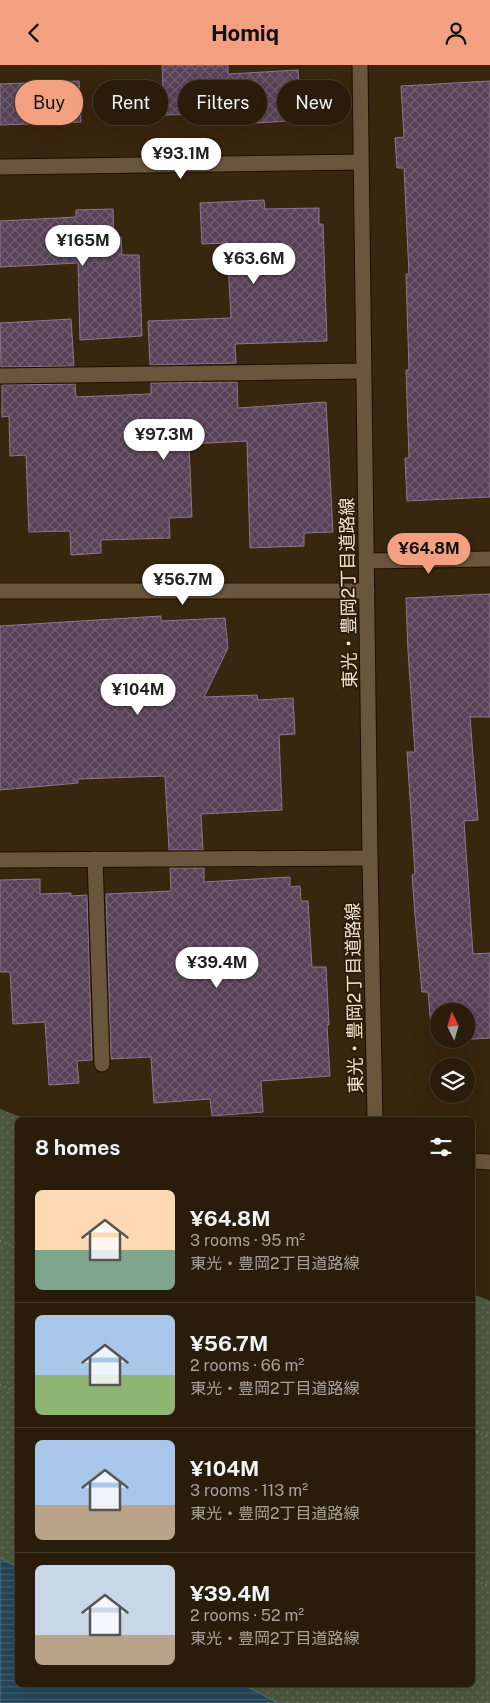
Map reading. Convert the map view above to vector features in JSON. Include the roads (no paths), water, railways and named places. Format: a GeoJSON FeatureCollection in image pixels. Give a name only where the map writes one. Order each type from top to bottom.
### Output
{"type":"FeatureCollection","features":[{"type":"Feature","properties":{"kind":"street","name":"東光・豊岡2丁目道路線"},"geometry":{"type":"LineString","coordinates":[[360,65],[375,1117]]}},
{"type":"Feature","properties":{"kind":"street"},"geometry":{"type":"LineString","coordinates":[[0,167],[361,162]]}},
{"type":"Feature","properties":{"kind":"street"},"geometry":{"type":"LineString","coordinates":[[0,376],[363,371]]}},
{"type":"Feature","properties":{"kind":"street"},"geometry":{"type":"LineString","coordinates":[[367,561],[490,559]]}},
{"type":"Feature","properties":{"kind":"street"},"geometry":{"type":"LineString","coordinates":[[0,591],[367,591]]}},
{"type":"Feature","properties":{"kind":"street"},"geometry":{"type":"LineString","coordinates":[[0,860],[370,858]]}},
{"type":"Feature","properties":{"kind":"street"},"geometry":{"type":"LineString","coordinates":[[95,859],[102,1064]]}},
{"type":"Feature","properties":{"kind":"street"},"geometry":{"type":"LineString","coordinates":[[475,1161],[490,1162]]}},
{"type":"Feature","properties":{"kind":"water"},"geometry":{"type":"Polygon","coordinates":[[[0,1558],[15,1566],[15,1687],[248,1687],[278,1703],[0,1703],[0,1558]]]}}]}
